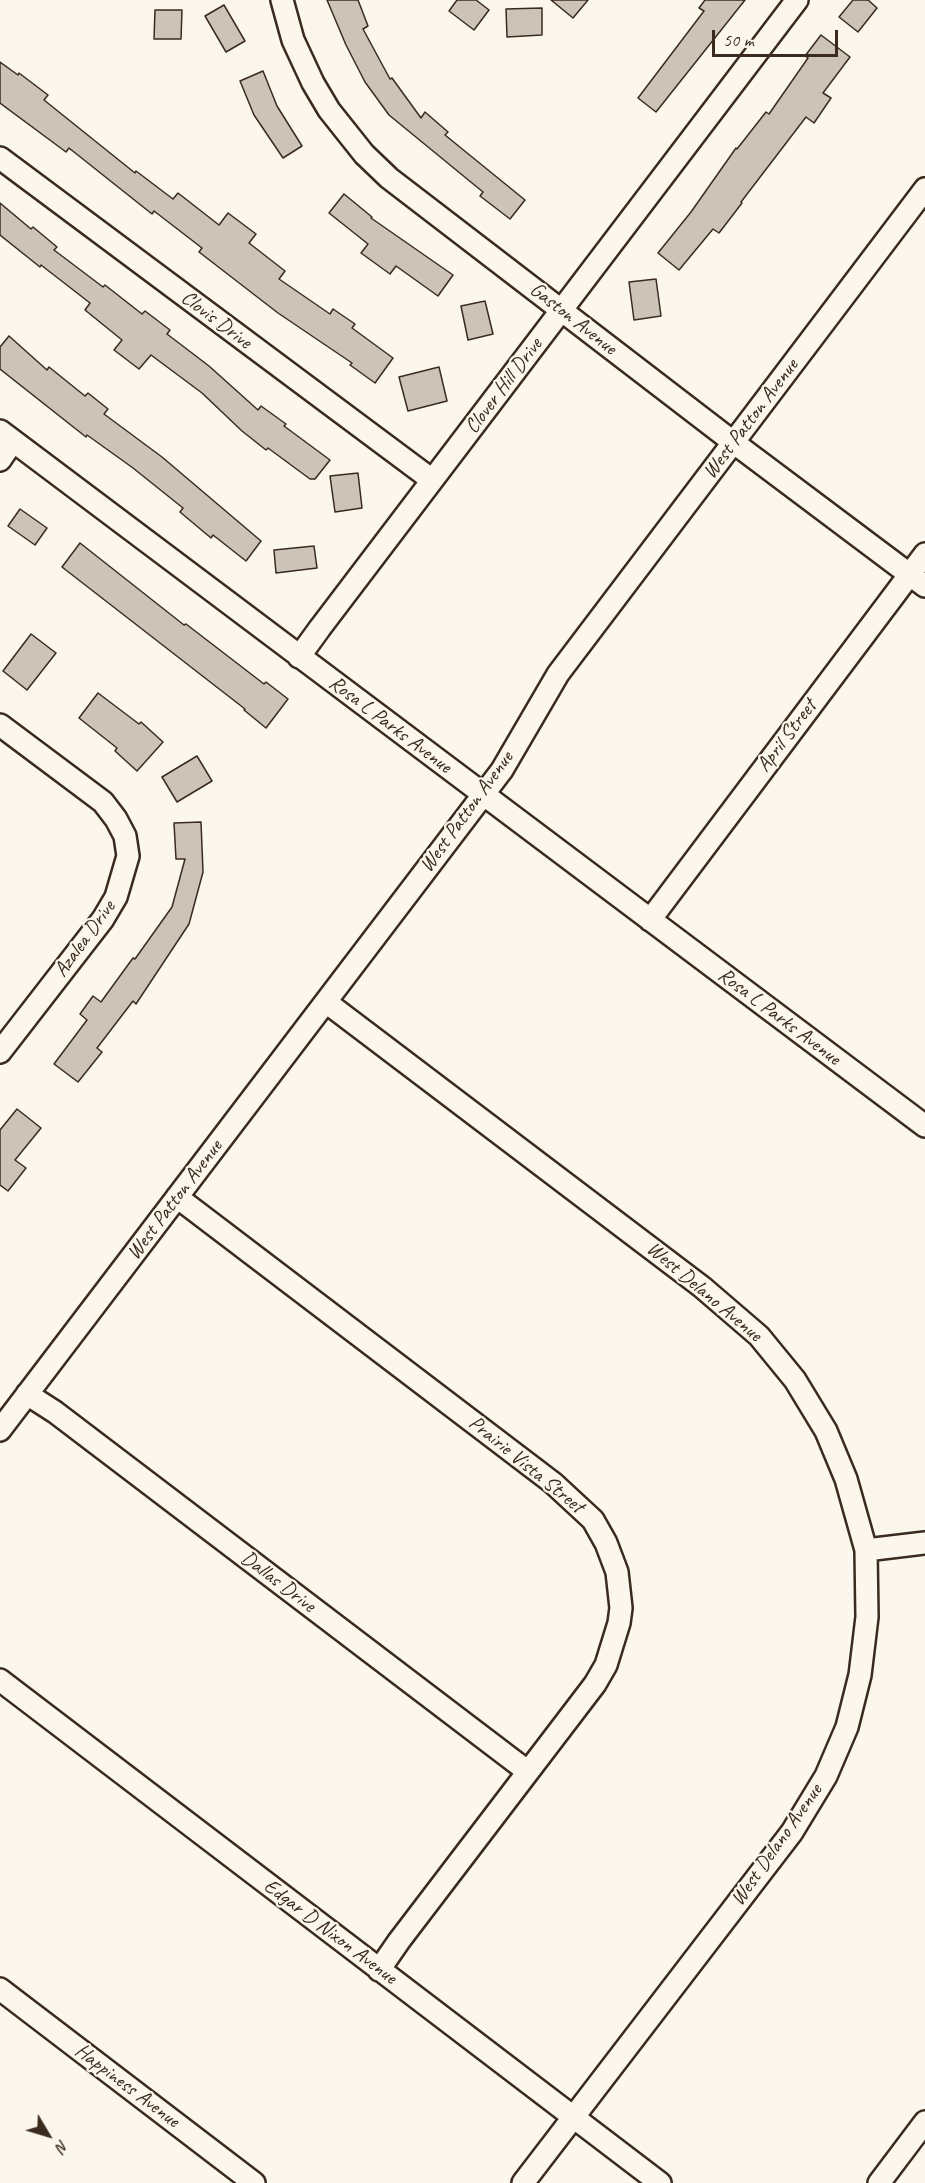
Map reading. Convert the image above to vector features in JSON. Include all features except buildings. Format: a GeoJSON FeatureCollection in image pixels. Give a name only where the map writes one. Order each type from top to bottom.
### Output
{"type":"FeatureCollection","features":[{"type":"Feature","properties":{"kind":"street","name":"Gaston Avenue"},"geometry":{"type":"LineString","coordinates":[[282,0],[294,40],[313,83],[329,110],[364,154],[389,178],[917,580]]}},
{"type":"Feature","properties":{"kind":"street","name":"Clover Hill Drive"},"geometry":{"type":"LineString","coordinates":[[299,657],[797,0]]}},
{"type":"Feature","properties":{"kind":"street","name":"Clovis Drive"},"geometry":{"type":"LineString","coordinates":[[0,158],[432,480]]}},
{"type":"Feature","properties":{"kind":"street","name":"West Patton Avenue"},"geometry":{"type":"LineString","coordinates":[[0,1430],[502,770],[558,674],[925,189]]}},
{"type":"Feature","properties":{"kind":"street"},"geometry":{"type":"LineString","coordinates":[[0,460],[6,436]]}},
{"type":"Feature","properties":{"kind":"street","name":"Rosa L Parks Avenue"},"geometry":{"type":"LineString","coordinates":[[6,436],[925,1126]]}},
{"type":"Feature","properties":{"kind":"street","name":"April Street"},"geometry":{"type":"LineString","coordinates":[[650,920],[917,580],[925,554]]}},
{"type":"Feature","properties":{"kind":"street","name":"Azalea Drive"},"geometry":{"type":"LineString","coordinates":[[0,725],[103,802],[125,836],[128,856],[116,897],[103,919],[0,1052]]}},
{"type":"Feature","properties":{"kind":"street","name":"West Delano Avenue"},"geometry":{"type":"LineString","coordinates":[[326,1002],[702,1287],[759,1336],[795,1380],[826,1431],[846,1479],[866,1550],[867,1617],[860,1675],[847,1727],[826,1776],[792,1832],[524,2183]]}},
{"type":"Feature","properties":{"kind":"street","name":"Prairie Vista Street"},"geometry":{"type":"LineString","coordinates":[[177,1197],[553,1483],[593,1520],[606,1543],[617,1572],[621,1608],[615,1640],[606,1665],[595,1684],[379,1970]]}},
{"type":"Feature","properties":{"kind":"street","name":"Dallas Drive"},"geometry":{"type":"LineString","coordinates":[[27,1394],[55,1412],[528,1772]]}},
{"type":"Feature","properties":{"kind":"street"},"geometry":{"type":"LineString","coordinates":[[866,1550],[925,1543]]}},
{"type":"Feature","properties":{"kind":"street","name":"Edgar D Nixon Avenue"},"geometry":{"type":"LineString","coordinates":[[0,1680],[660,2183]]}},
{"type":"Feature","properties":{"kind":"street","name":"Happiness Avenue"},"geometry":{"type":"LineString","coordinates":[[0,1989],[254,2183]]}},
{"type":"Feature","properties":{"kind":"street"},"geometry":{"type":"LineString","coordinates":[[879,2183],[925,2122]]}}]}
